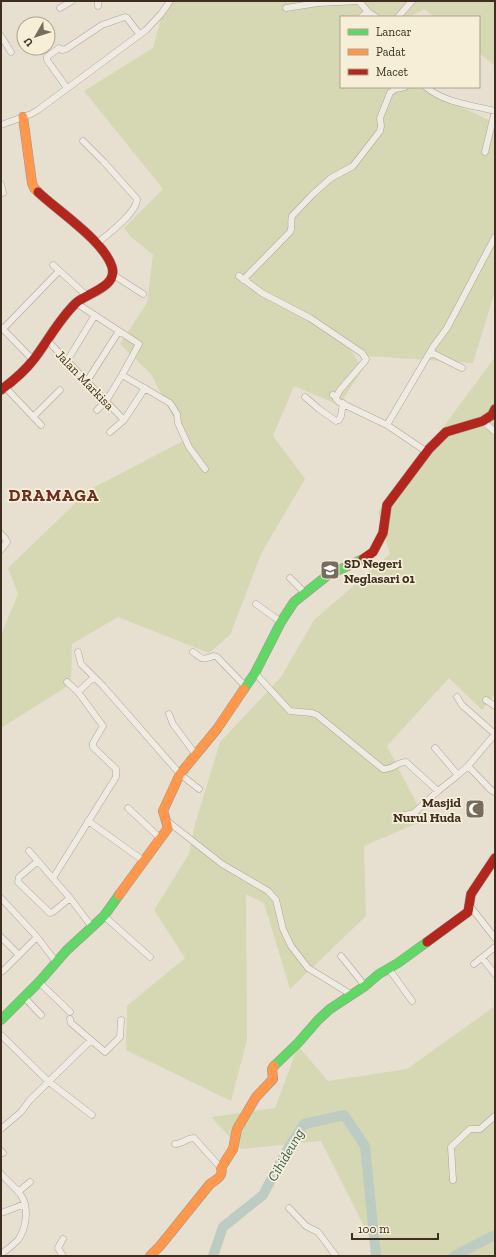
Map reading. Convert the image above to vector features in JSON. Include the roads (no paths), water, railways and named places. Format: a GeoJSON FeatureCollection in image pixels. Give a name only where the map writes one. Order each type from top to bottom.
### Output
{"type":"FeatureCollection","features":[{"type":"Feature","properties":{"kind":"street"},"geometry":{"type":"LineString","coordinates":[[60,8],[72,1]]}},
{"type":"Feature","properties":{"kind":"street"},"geometry":{"type":"LineString","coordinates":[[1,125],[38,110],[140,35],[154,22],[170,1]]}},
{"type":"Feature","properties":{"kind":"street"},"geometry":{"type":"LineString","coordinates":[[286,8],[318,3],[359,1],[368,12],[374,16]]}},
{"type":"Feature","properties":{"kind":"street"},"geometry":{"type":"LineString","coordinates":[[399,16],[412,1]]}},
{"type":"Feature","properties":{"kind":"street"},"geometry":{"type":"LineString","coordinates":[[362,16],[368,12]]}},
{"type":"Feature","properties":{"kind":"street"},"geometry":{"type":"LineString","coordinates":[[67,88],[47,60],[48,55],[59,48],[62,50],[66,49],[102,25],[125,16],[140,35]]}},
{"type":"Feature","properties":{"kind":"street"},"geometry":{"type":"LineString","coordinates":[[1,36],[12,52]]}},
{"type":"Feature","properties":{"kind":"street"},"geometry":{"type":"LineString","coordinates":[[402,88],[390,93],[380,118],[382,126],[380,131],[353,166],[331,178],[312,194],[292,216],[290,221],[292,228],[290,232],[241,278],[265,296],[314,321],[362,353],[365,361],[335,396],[343,403],[387,425],[427,452]]}},
{"type":"Feature","properties":{"kind":"street"},"geometry":{"type":"LineString","coordinates":[[427,88],[435,94],[455,102],[495,111],[485,152]]}},
{"type":"Feature","properties":{"kind":"street"},"geometry":{"type":"LineString","coordinates":[[23,117],[32,183],[34,188],[96,244],[109,262],[112,270],[112,274],[108,282],[93,294],[86,295],[76,303],[33,360],[3,389],[41,425]]}},
{"type":"Feature","properties":{"kind":"street"},"geometry":{"type":"LineString","coordinates":[[83,141],[137,199],[136,204],[127,216],[96,244]]}},
{"type":"Feature","properties":{"kind":"street"},"geometry":{"type":"LineString","coordinates":[[1,184],[4,193]]}},
{"type":"Feature","properties":{"kind":"street"},"geometry":{"type":"LineString","coordinates":[[387,425],[430,352],[447,328],[495,237]]}},
{"type":"Feature","properties":{"kind":"street"},"geometry":{"type":"LineString","coordinates":[[53,265],[86,295]]}},
{"type":"Feature","properties":{"kind":"street"},"geometry":{"type":"LineString","coordinates":[[33,360],[2,328],[60,271]]}},
{"type":"Feature","properties":{"kind":"street"},"geometry":{"type":"LineString","coordinates":[[112,274],[143,294]]}},
{"type":"Feature","properties":{"kind":"street"},"geometry":{"type":"LineString","coordinates":[[76,303],[138,342],[139,345],[106,401],[97,410]]}},
{"type":"Feature","properties":{"kind":"street"},"geometry":{"type":"LineString","coordinates":[[67,361],[95,315]]}},
{"type":"Feature","properties":{"kind":"street"},"geometry":{"type":"LineString","coordinates":[[87,381],[120,331]]}},
{"type":"Feature","properties":{"kind":"street","name":"Jalan Markisa"},"geometry":{"type":"LineString","coordinates":[[47,340],[124,420]]}},
{"type":"Feature","properties":{"kind":"street"},"geometry":{"type":"LineString","coordinates":[[430,352],[462,368]]}},
{"type":"Feature","properties":{"kind":"street"},"geometry":{"type":"LineString","coordinates":[[122,375],[166,400],[173,406],[188,447],[205,470]]}},
{"type":"Feature","properties":{"kind":"street"},"geometry":{"type":"LineString","coordinates":[[110,432],[124,420],[145,388]]}},
{"type":"Feature","properties":{"kind":"street"},"geometry":{"type":"LineString","coordinates":[[33,416],[60,390]]}},
{"type":"Feature","properties":{"kind":"street"},"geometry":{"type":"LineString","coordinates":[[305,397],[336,421],[340,419],[343,403]]}},
{"type":"Feature","properties":{"kind":"street"},"geometry":{"type":"LineString","coordinates":[[1,1020],[39,982],[67,950],[104,916],[168,830],[163,811],[180,774],[217,729],[255,673],[281,622],[294,602],[328,575],[358,562],[373,552],[383,533],[387,505],[427,452],[446,432],[483,421],[492,415],[495,409]]}},
{"type":"Feature","properties":{"kind":"street"},"geometry":{"type":"LineString","coordinates":[[483,421],[495,432]]}},
{"type":"Feature","properties":{"kind":"street"},"geometry":{"type":"LineString","coordinates":[[1,534],[7,542],[1,550]]}},
{"type":"Feature","properties":{"kind":"street"},"geometry":{"type":"LineString","coordinates":[[290,578],[305,593]]}},
{"type":"Feature","properties":{"kind":"street"},"geometry":{"type":"LineString","coordinates":[[256,604],[281,622]]}},
{"type":"Feature","properties":{"kind":"street"},"geometry":{"type":"LineString","coordinates":[[78,652],[81,664],[180,774],[199,789]]}},
{"type":"Feature","properties":{"kind":"street"},"geometry":{"type":"LineString","coordinates":[[193,652],[206,660],[214,656],[217,657],[245,686]]}},
{"type":"Feature","properties":{"kind":"street"},"geometry":{"type":"LineString","coordinates":[[255,673],[290,711],[317,715],[383,768],[387,769],[402,762],[406,762],[438,791]]}},
{"type":"Feature","properties":{"kind":"street"},"geometry":{"type":"LineString","coordinates":[[78,692],[94,677]]}},
{"type":"Feature","properties":{"kind":"street"},"geometry":{"type":"LineString","coordinates":[[53,878],[114,780],[116,771],[93,747],[93,743],[103,726],[78,692],[66,682]]}},
{"type":"Feature","properties":{"kind":"street"},"geometry":{"type":"LineString","coordinates":[[397,817],[414,813],[468,766],[495,734],[462,705],[457,697]]}},
{"type":"Feature","properties":{"kind":"street"},"geometry":{"type":"LineString","coordinates":[[486,700],[495,706]]}},
{"type":"Feature","properties":{"kind":"street"},"geometry":{"type":"LineString","coordinates":[[169,714],[174,724],[196,755]]}},
{"type":"Feature","properties":{"kind":"street"},"geometry":{"type":"LineString","coordinates":[[435,748],[458,775]]}},
{"type":"Feature","properties":{"kind":"street"},"geometry":{"type":"LineString","coordinates":[[468,766],[491,790],[495,792]]}},
{"type":"Feature","properties":{"kind":"street"},"geometry":{"type":"LineString","coordinates":[[128,808],[161,839]]}},
{"type":"Feature","properties":{"kind":"street"},"geometry":{"type":"LineString","coordinates":[[165,819],[222,864],[268,890],[276,900],[283,929],[291,946],[308,968],[352,995]]}},
{"type":"Feature","properties":{"kind":"street"},"geometry":{"type":"LineString","coordinates":[[88,821],[144,861]]}},
{"type":"Feature","properties":{"kind":"street"},"geometry":{"type":"LineString","coordinates":[[29,851],[70,898],[92,927]]}},
{"type":"Feature","properties":{"kind":"street"},"geometry":{"type":"LineString","coordinates":[[150,1256],[210,1184],[220,1177],[222,1171],[221,1168],[233,1149],[237,1129],[256,1097],[273,1079],[273,1067],[298,1043],[324,1014],[468,912],[471,894],[495,858]]}},
{"type":"Feature","properties":{"kind":"street"},"geometry":{"type":"LineString","coordinates":[[38,861],[19,877],[18,882],[50,913],[54,912],[70,898]]}},
{"type":"Feature","properties":{"kind":"street"},"geometry":{"type":"LineString","coordinates":[[1,898],[37,937],[56,962]]}},
{"type":"Feature","properties":{"kind":"street"},"geometry":{"type":"LineString","coordinates":[[470,906],[495,938]]}},
{"type":"Feature","properties":{"kind":"street"},"geometry":{"type":"LineString","coordinates":[[104,916],[150,957]]}},
{"type":"Feature","properties":{"kind":"street"},"geometry":{"type":"LineString","coordinates":[[1,937],[19,955]]}},
{"type":"Feature","properties":{"kind":"street"},"geometry":{"type":"LineString","coordinates":[[3,971],[37,937]]}},
{"type":"Feature","properties":{"kind":"street"},"geometry":{"type":"LineString","coordinates":[[474,964],[495,947]]}},
{"type":"Feature","properties":{"kind":"street"},"geometry":{"type":"LineString","coordinates":[[341,956],[365,986]]}},
{"type":"Feature","properties":{"kind":"street"},"geometry":{"type":"LineString","coordinates":[[482,958],[495,974]]}},
{"type":"Feature","properties":{"kind":"street"},"geometry":{"type":"LineString","coordinates":[[389,969],[412,1001]]}},
{"type":"Feature","properties":{"kind":"street"},"geometry":{"type":"LineString","coordinates":[[39,982],[70,1016],[70,1022],[106,1052],[120,1037],[121,1020]]}},
{"type":"Feature","properties":{"kind":"street"},"geometry":{"type":"LineString","coordinates":[[24,997],[41,1016]]}},
{"type":"Feature","properties":{"kind":"street"},"geometry":{"type":"LineString","coordinates":[[1,1035],[49,1082],[92,1115]]}},
{"type":"Feature","properties":{"kind":"street"},"geometry":{"type":"LineString","coordinates":[[1,1129],[20,1112],[30,1100],[91,1040]]}},
{"type":"Feature","properties":{"kind":"street"},"geometry":{"type":"LineString","coordinates":[[453,1180],[451,1147],[470,1129],[480,1129],[495,1116]]}},
{"type":"Feature","properties":{"kind":"street"},"geometry":{"type":"LineString","coordinates":[[175,1144],[180,1144],[194,1138],[221,1168]]}},
{"type":"Feature","properties":{"kind":"street"},"geometry":{"type":"LineString","coordinates":[[1,1174],[18,1192],[25,1204],[25,1218],[21,1233],[17,1241],[1,1254]]}},
{"type":"Feature","properties":{"kind":"street"},"geometry":{"type":"LineString","coordinates":[[18,1192],[30,1182]]}},
{"type":"Feature","properties":{"kind":"street"},"geometry":{"type":"LineString","coordinates":[[1,1213],[25,1204]]}},
{"type":"Feature","properties":{"kind":"street"},"geometry":{"type":"LineString","coordinates":[[289,1208],[306,1226],[318,1232],[334,1255]]}},
{"type":"Feature","properties":{"kind":"street"},"geometry":{"type":"LineString","coordinates":[[62,1256],[58,1248],[63,1239]]}},
{"type":"Feature","properties":{"kind":"waterway","name":"Cihideung"},"geometry":{"type":"LineString","coordinates":[[213,1256],[223,1227],[263,1195],[284,1155],[304,1124],[344,1115],[365,1146],[376,1256]]}},
{"type":"Feature","properties":{"kind":"waterway","name":"Cihideung"},"geometry":{"type":"LineString","coordinates":[[454,1256],[495,1235]]}},
{"type":"Feature","properties":{"kind":"place","name":"SD Negeri Neglasari 01"},"geometry":{"type":"Point","coordinates":[330,570]}},
{"type":"Feature","properties":{"kind":"place","name":"Masjid Nurul Huda"},"geometry":{"type":"Point","coordinates":[475,809]}},
{"type":"Feature","properties":{"kind":"district","name":"DRAMAGA"},"geometry":{"type":"Point","coordinates":[54,495]}}]}
